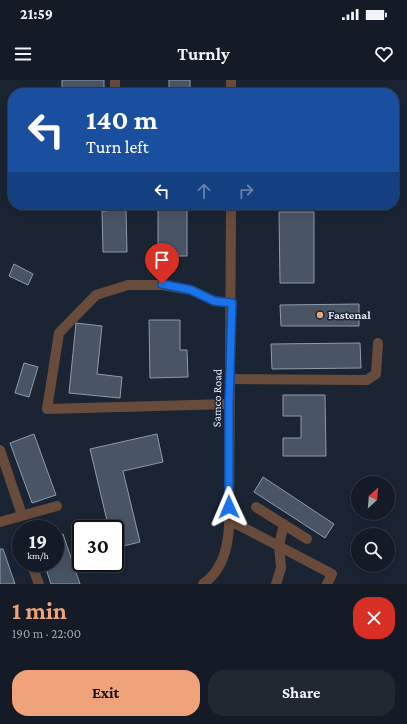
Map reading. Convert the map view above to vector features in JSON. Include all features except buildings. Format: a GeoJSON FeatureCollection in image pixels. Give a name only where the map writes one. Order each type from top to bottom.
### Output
{"type":"FeatureCollection","features":[{"type":"Feature","properties":{"kind":"street","name":"Samco Road"},"geometry":{"type":"LineString","coordinates":[[203,584],[214,574],[228,545],[229,404],[232,303],[231,210]]}},
{"type":"Feature","properties":{"kind":"street"},"geometry":{"type":"LineString","coordinates":[[229,404],[47,408],[59,333],[96,295],[128,285],[162,284],[191,290],[214,301],[232,303]]}},
{"type":"Feature","properties":{"kind":"street"},"geometry":{"type":"LineString","coordinates":[[230,378],[367,380],[376,374],[378,343]]}},
{"type":"Feature","properties":{"kind":"street"},"geometry":{"type":"LineString","coordinates":[[0,450],[22,516]]}},
{"type":"Feature","properties":{"kind":"street"},"geometry":{"type":"LineString","coordinates":[[0,522],[57,506]]}},
{"type":"Feature","properties":{"kind":"street"},"geometry":{"type":"LineString","coordinates":[[256,507],[307,539]]}},
{"type":"Feature","properties":{"kind":"street"},"geometry":{"type":"LineString","coordinates":[[229,520],[332,574],[327,584]]}},
{"type":"Feature","properties":{"kind":"street"},"geometry":{"type":"LineString","coordinates":[[276,584],[281,568],[279,545],[284,524]]}},
{"type":"Feature","properties":{"kind":"street"},"geometry":{"type":"LineString","coordinates":[[35,572],[39,584]]}},
{"type":"Feature","properties":{"kind":"place","name":"Fastenal"},"geometry":{"type":"Point","coordinates":[320,315]}},
{"type":"Feature","properties":{"kind":"route"},"geometry":{"type":"LineString","coordinates":[[162,284],[191,290],[214,301],[232,303],[229,404],[229,507]]}}]}
